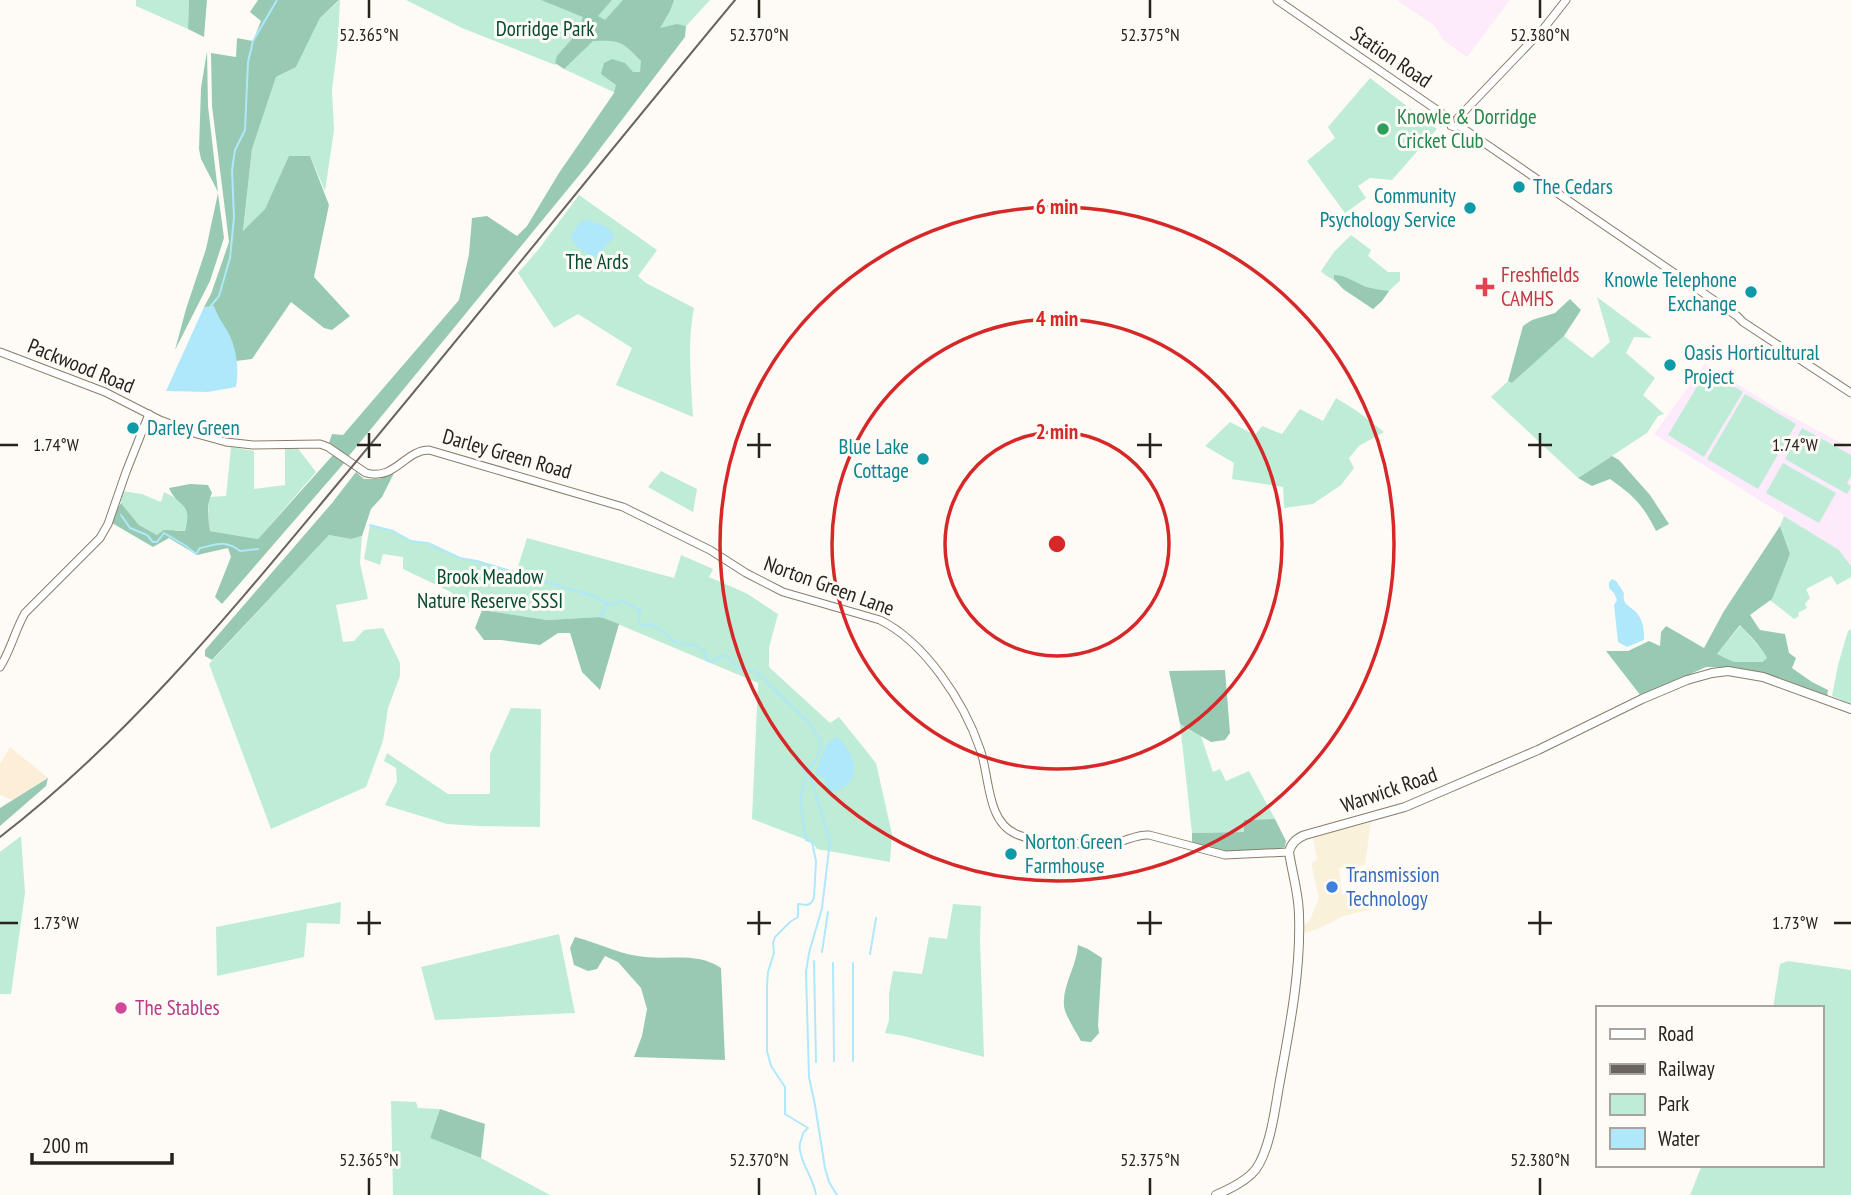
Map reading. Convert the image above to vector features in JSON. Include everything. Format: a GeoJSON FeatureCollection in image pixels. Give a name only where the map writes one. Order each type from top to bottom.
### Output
{"type":"FeatureCollection","features":[{"type":"Feature","properties":{"kind":"main road","name":"Warwick Road"},"geometry":{"type":"LineString","coordinates":[[1289,852],[1295,841],[1305,835],[1405,807],[1538,750],[1642,699],[1687,680],[1712,673],[1728,671],[1749,674],[1851,709]]}},
{"type":"Feature","properties":{"kind":"main road"},"geometry":{"type":"LineString","coordinates":[[1216,1195],[1243,1181],[1256,1169],[1274,1118],[1290,1026],[1298,945],[1299,904],[1289,852]]}},
{"type":"Feature","properties":{"kind":"street","name":"Station Road"},"geometry":{"type":"LineString","coordinates":[[1277,0],[1715,300],[1743,322],[1851,393]]}},
{"type":"Feature","properties":{"kind":"street"},"geometry":{"type":"LineString","coordinates":[[1455,121],[1541,32],[1566,0]]}},
{"type":"Feature","properties":{"kind":"street","name":"Packwood Road"},"geometry":{"type":"LineString","coordinates":[[0,352],[105,392],[149,414]]}},
{"type":"Feature","properties":{"kind":"street"},"geometry":{"type":"LineString","coordinates":[[0,667],[17,626],[26,613],[100,538],[108,524],[149,414]]}},
{"type":"Feature","properties":{"kind":"street","name":"Darley Green Road"},"geometry":{"type":"LineString","coordinates":[[149,414],[172,425],[226,442],[262,446],[320,444],[373,474],[385,472],[406,461],[415,452],[429,450],[623,507]]}},
{"type":"Feature","properties":{"kind":"street","name":"Norton Green Lane"},"geometry":{"type":"LineString","coordinates":[[623,507],[709,550],[783,592],[880,621],[900,631],[926,657],[960,704],[980,749],[996,814],[1003,825],[1016,834],[1054,842],[1109,843],[1144,835],[1225,855],[1289,852]]}},
{"type":"Feature","properties":{"kind":"shaded area"},"geometry":{"type":"Polygon","coordinates":[[[1396,0],[1510,0],[1467,57],[1444,41],[1434,25],[1396,0]]]}},
{"type":"Feature","properties":{"kind":"shaded area"},"geometry":{"type":"Polygon","coordinates":[[[1705,364],[1781,411],[1851,448],[1851,566],[1839,550],[1654,434],[1705,364]]]}},
{"type":"Feature","properties":{"kind":"shaded area"},"geometry":{"type":"Polygon","coordinates":[[[10,747],[48,778],[12,800],[0,795],[0,764],[10,747]]]}},
{"type":"Feature","properties":{"kind":"shaded area"},"geometry":{"type":"Polygon","coordinates":[[[1371,822],[1365,865],[1339,868],[1342,895],[1373,891],[1373,909],[1344,916],[1304,933],[1303,925],[1309,922],[1319,898],[1311,863],[1317,860],[1313,838],[1371,822]]]}},
{"type":"Feature","properties":{"kind":"green space"},"geometry":{"type":"Polygon","coordinates":[[[136,0],[189,0],[188,29],[136,6],[136,0]]]}},
{"type":"Feature","properties":{"kind":"green space"},"geometry":{"type":"Polygon","coordinates":[[[189,0],[207,0],[204,37],[188,29],[189,0]]]}},
{"type":"Feature","properties":{"kind":"green space"},"geometry":{"type":"Polygon","coordinates":[[[258,0],[339,0],[320,18],[296,67],[276,77],[252,149],[243,231],[265,209],[289,156],[310,156],[329,205],[314,277],[350,316],[332,330],[324,328],[291,302],[252,359],[236,361],[230,337],[214,307],[204,307],[229,242],[212,106],[211,53],[236,57],[237,38],[253,41],[261,21],[250,12],[258,0]]]}},
{"type":"Feature","properties":{"kind":"green space"},"geometry":{"type":"Polygon","coordinates":[[[340,0],[332,90],[334,130],[325,191],[310,156],[290,156],[265,209],[243,233],[252,149],[276,77],[296,67],[320,18],[340,0]]]}},
{"type":"Feature","properties":{"kind":"green space","name":"Dorridge Park"},"geometry":{"type":"Polygon","coordinates":[[[406,0],[710,0],[622,96],[564,69],[604,20],[601,18],[555,65],[462,28],[406,0]]]}},
{"type":"Feature","properties":{"kind":"green space"},"geometry":{"type":"Polygon","coordinates":[[[541,0],[612,0],[598,16],[605,20],[623,0],[674,0],[660,28],[677,24],[686,26],[685,37],[586,167],[348,457],[329,443],[332,434],[343,435],[459,300],[469,254],[472,218],[487,216],[517,236],[527,226],[559,173],[614,93],[616,85],[601,74],[604,63],[612,59],[625,63],[633,72],[640,72],[641,61],[635,54],[620,43],[609,41],[593,41],[564,69],[555,63],[557,56],[578,32],[583,17],[541,0]]]}},
{"type":"Feature","properties":{"kind":"green space"},"geometry":{"type":"Polygon","coordinates":[[[207,51],[208,106],[218,192],[201,159],[199,149],[201,88],[207,51]]]}},
{"type":"Feature","properties":{"kind":"green space","name":"Knowle & Dorridge Cricket Club"},"geometry":{"type":"Polygon","coordinates":[[[1370,78],[1437,129],[1392,180],[1370,178],[1358,186],[1366,198],[1345,213],[1307,161],[1335,138],[1328,127],[1370,78]]]}},
{"type":"Feature","properties":{"kind":"green space"},"geometry":{"type":"Polygon","coordinates":[[[218,193],[224,238],[210,281],[175,350],[206,249],[218,193]]]}},
{"type":"Feature","properties":{"kind":"green space","name":"The Ards"},"geometry":{"type":"Polygon","coordinates":[[[579,195],[657,250],[638,276],[646,283],[694,308],[690,348],[693,417],[616,385],[632,348],[578,314],[554,328],[518,273],[579,195]]]}},
{"type":"Feature","properties":{"kind":"green space"},"geometry":{"type":"Polygon","coordinates":[[[1351,235],[1371,250],[1368,256],[1388,272],[1400,272],[1400,281],[1373,309],[1321,271],[1334,252],[1351,235]]]}},
{"type":"Feature","properties":{"kind":"green space"},"geometry":{"type":"Polygon","coordinates":[[[1334,275],[1346,277],[1366,287],[1389,291],[1373,309],[1343,289],[1334,279],[1334,275]]]}},
{"type":"Feature","properties":{"kind":"green space"},"geometry":{"type":"Polygon","coordinates":[[[1597,297],[1652,338],[1634,337],[1626,353],[1655,378],[1643,395],[1664,414],[1658,416],[1647,433],[1578,478],[1491,397],[1508,381],[1512,383],[1564,336],[1592,358],[1610,342],[1597,297]]]}},
{"type":"Feature","properties":{"kind":"green space"},"geometry":{"type":"Polygon","coordinates":[[[1570,299],[1581,310],[1564,336],[1512,383],[1508,381],[1523,326],[1532,320],[1555,313],[1570,299]]]}},
{"type":"Feature","properties":{"kind":"green space"},"geometry":{"type":"Polygon","coordinates":[[[1707,370],[1743,392],[1704,457],[1668,435],[1707,370]]]}},
{"type":"Feature","properties":{"kind":"green space"},"geometry":{"type":"Polygon","coordinates":[[[1745,394],[1796,424],[1758,489],[1707,459],[1745,394]]]}},
{"type":"Feature","properties":{"kind":"green space"},"geometry":{"type":"Polygon","coordinates":[[[1336,398],[1384,432],[1359,446],[1349,458],[1354,468],[1341,485],[1313,504],[1284,508],[1283,487],[1232,479],[1234,463],[1205,446],[1230,422],[1255,435],[1262,426],[1282,434],[1300,409],[1323,421],[1336,398]]]}},
{"type":"Feature","properties":{"kind":"green space"},"geometry":{"type":"Polygon","coordinates":[[[1802,428],[1851,455],[1851,476],[1847,483],[1851,487],[1847,494],[1785,459],[1802,428]]]}},
{"type":"Feature","properties":{"kind":"green space"},"geometry":{"type":"Polygon","coordinates":[[[231,447],[254,451],[254,489],[285,485],[285,449],[297,447],[316,472],[258,539],[210,531],[209,497],[226,496],[231,447]]]}},
{"type":"Feature","properties":{"kind":"green space"},"geometry":{"type":"Polygon","coordinates":[[[333,455],[345,462],[222,604],[215,597],[231,557],[228,548],[197,555],[169,538],[153,547],[112,523],[121,503],[139,525],[157,535],[164,530],[185,531],[186,509],[169,488],[190,484],[208,485],[212,493],[208,506],[210,531],[258,539],[333,455]]]}},
{"type":"Feature","properties":{"kind":"green space"},"geometry":{"type":"Polygon","coordinates":[[[1612,456],[1619,460],[1650,495],[1669,524],[1656,531],[1637,502],[1610,479],[1592,486],[1578,478],[1612,456]]]}},
{"type":"Feature","properties":{"kind":"green space"},"geometry":{"type":"Polygon","coordinates":[[[1783,463],[1836,493],[1819,523],[1766,493],[1783,463]]]}},
{"type":"Feature","properties":{"kind":"green space"},"geometry":{"type":"Polygon","coordinates":[[[395,471],[382,497],[371,509],[362,536],[351,539],[329,535],[212,660],[205,656],[205,650],[356,472],[364,479],[380,479],[395,471]]]}},
{"type":"Feature","properties":{"kind":"green space"},"geometry":{"type":"Polygon","coordinates":[[[661,471],[697,489],[693,512],[648,487],[661,471]]]}},
{"type":"Feature","properties":{"kind":"green space"},"geometry":{"type":"Polygon","coordinates":[[[122,491],[142,494],[161,502],[164,492],[177,499],[187,511],[185,531],[177,530],[157,535],[139,525],[121,503],[122,491]]]}},
{"type":"Feature","properties":{"kind":"green space"},"geometry":{"type":"Polygon","coordinates":[[[1784,516],[1839,550],[1851,566],[1851,577],[1837,585],[1831,576],[1806,589],[1810,598],[1805,604],[1807,608],[1794,619],[1770,600],[1790,554],[1780,526],[1784,516]]]}},
{"type":"Feature","properties":{"kind":"green space","name":"Brook Meadow Nature Reserve SSSI"},"geometry":{"type":"Polygon","coordinates":[[[370,525],[393,531],[411,541],[428,543],[460,558],[516,573],[527,538],[674,578],[681,555],[713,569],[709,577],[746,593],[778,614],[769,648],[769,667],[830,723],[839,717],[876,763],[892,834],[890,862],[817,849],[812,842],[752,819],[758,683],[601,617],[547,620],[482,610],[403,569],[403,557],[383,554],[380,565],[364,559],[370,525]]]}},
{"type":"Feature","properties":{"kind":"green space"},"geometry":{"type":"Polygon","coordinates":[[[1780,526],[1790,554],[1772,599],[1750,615],[1760,630],[1785,634],[1789,653],[1796,658],[1792,668],[1828,690],[1827,697],[1752,673],[1721,667],[1706,667],[1641,696],[1606,651],[1628,651],[1649,641],[1660,646],[1661,632],[1666,626],[1704,648],[1724,611],[1780,526]],[[1740,625],[1717,654],[1734,662],[1762,662],[1767,658],[1740,625]]]}},
{"type":"Feature","properties":{"kind":"green space"},"geometry":{"type":"Polygon","coordinates":[[[329,535],[351,539],[362,536],[360,563],[368,599],[336,605],[343,642],[354,641],[364,630],[383,628],[400,663],[400,676],[388,708],[383,741],[366,787],[271,829],[209,664],[329,535]]]}},
{"type":"Feature","properties":{"kind":"green space"},"geometry":{"type":"Polygon","coordinates":[[[482,610],[547,620],[601,617],[619,624],[600,690],[582,672],[570,633],[558,633],[540,645],[484,640],[475,628],[482,610]]]}},
{"type":"Feature","properties":{"kind":"green space"},"geometry":{"type":"Polygon","coordinates":[[[1741,625],[1767,658],[1762,662],[1734,662],[1717,654],[1741,625]]]}},
{"type":"Feature","properties":{"kind":"green space"},"geometry":{"type":"Polygon","coordinates":[[[1851,629],[1851,704],[1832,696],[1838,665],[1848,631],[1851,629]]]}},
{"type":"Feature","properties":{"kind":"green space"},"geometry":{"type":"Polygon","coordinates":[[[1225,670],[1230,733],[1225,740],[1211,742],[1180,724],[1169,671],[1225,670]]]}},
{"type":"Feature","properties":{"kind":"green space"},"geometry":{"type":"Polygon","coordinates":[[[511,708],[541,709],[540,827],[447,824],[385,805],[397,781],[396,768],[384,761],[387,753],[448,794],[490,794],[490,754],[511,708]]]}},
{"type":"Feature","properties":{"kind":"green space"},"geometry":{"type":"Polygon","coordinates":[[[1180,724],[1201,736],[1213,772],[1220,769],[1226,781],[1249,771],[1275,819],[1244,820],[1245,832],[1192,833],[1180,724]]]}},
{"type":"Feature","properties":{"kind":"green space"},"geometry":{"type":"Polygon","coordinates":[[[48,778],[46,786],[0,826],[0,808],[48,778]]]}},
{"type":"Feature","properties":{"kind":"green space"},"geometry":{"type":"Polygon","coordinates":[[[1275,819],[1286,841],[1285,847],[1225,852],[1192,844],[1192,833],[1244,832],[1244,820],[1275,819]]]}},
{"type":"Feature","properties":{"kind":"green space"},"geometry":{"type":"Polygon","coordinates":[[[21,836],[25,893],[11,994],[0,994],[0,852],[21,836]]]}},
{"type":"Feature","properties":{"kind":"green space"},"geometry":{"type":"Polygon","coordinates":[[[341,902],[340,924],[307,923],[304,957],[217,976],[216,927],[341,902]]]}},
{"type":"Feature","properties":{"kind":"green space"},"geometry":{"type":"Polygon","coordinates":[[[953,904],[981,906],[984,1057],[885,1033],[889,1020],[889,994],[893,971],[922,974],[929,937],[947,939],[953,904]]]}},
{"type":"Feature","properties":{"kind":"green space"},"geometry":{"type":"Polygon","coordinates":[[[559,934],[575,1013],[435,1020],[421,967],[559,934]]]}},
{"type":"Feature","properties":{"kind":"green space"},"geometry":{"type":"Polygon","coordinates":[[[575,937],[636,956],[694,958],[721,968],[725,1060],[634,1057],[642,1036],[647,1009],[641,988],[618,962],[605,956],[597,969],[588,971],[574,965],[570,948],[575,937]]]}},
{"type":"Feature","properties":{"kind":"green space"},"geometry":{"type":"Polygon","coordinates":[[[1078,945],[1102,958],[1099,1033],[1091,1042],[1081,1041],[1065,1011],[1064,995],[1078,945]]]}},
{"type":"Feature","properties":{"kind":"green space"},"geometry":{"type":"Polygon","coordinates":[[[1788,961],[1851,970],[1851,1195],[1690,1195],[1701,1167],[1823,1167],[1823,1006],[1773,1006],[1780,964],[1788,961]]]}},
{"type":"Feature","properties":{"kind":"green space"},"geometry":{"type":"Polygon","coordinates":[[[391,1101],[416,1102],[418,1108],[440,1109],[430,1138],[481,1158],[550,1195],[393,1195],[391,1101]]]}},
{"type":"Feature","properties":{"kind":"green space"},"geometry":{"type":"Polygon","coordinates":[[[440,1109],[485,1124],[481,1158],[430,1138],[440,1109]]]}},
{"type":"Feature","properties":{"kind":"water"},"geometry":{"type":"Polygon","coordinates":[[[588,220],[606,227],[614,237],[592,257],[577,247],[571,236],[580,222],[588,220]]]}},
{"type":"Feature","properties":{"kind":"water"},"geometry":{"type":"Polygon","coordinates":[[[214,306],[234,348],[236,387],[208,392],[166,391],[204,307],[214,306]]]}},
{"type":"Feature","properties":{"kind":"water"},"geometry":{"type":"Polygon","coordinates":[[[1612,579],[1624,593],[1625,602],[1639,615],[1643,626],[1644,640],[1627,647],[1618,642],[1614,605],[1617,600],[1609,588],[1612,579]]]}},
{"type":"Feature","properties":{"kind":"water"},"geometry":{"type":"Polygon","coordinates":[[[836,737],[849,751],[854,770],[848,784],[830,792],[825,779],[818,776],[816,771],[827,744],[836,737]]]}},
{"type":"Feature","properties":{"kind":"waterway"},"geometry":{"type":"LineString","coordinates":[[210,307],[219,296],[230,258],[234,217],[232,170],[235,150],[245,130],[248,62],[253,41],[277,0]]}},
{"type":"Feature","properties":{"kind":"waterway"},"geometry":{"type":"LineString","coordinates":[[121,515],[130,528],[147,535],[153,542],[157,542],[164,533],[196,554],[200,548],[221,544],[230,545],[240,551],[258,549]]}},
{"type":"Feature","properties":{"kind":"waterway"},"geometry":{"type":"LineString","coordinates":[[370,525],[393,531],[411,541],[428,543],[460,558],[594,596],[607,603],[601,617]]}},
{"type":"Feature","properties":{"kind":"waterway"},"geometry":{"type":"LineString","coordinates":[[607,603],[612,605],[623,601],[640,610],[639,625],[648,624],[658,628],[673,641],[681,644],[696,645],[705,652],[706,660],[711,662],[724,655],[739,668],[755,671],[807,721],[818,736],[821,745],[818,756],[806,775],[800,800],[806,840],[812,842],[816,861],[814,898],[807,905],[798,904],[798,917],[775,937],[767,985],[767,1051],[771,1066],[785,1087],[785,1114],[808,1128],[803,1133],[800,1148],[816,1195]]}},
{"type":"Feature","properties":{"kind":"waterway"},"geometry":{"type":"LineString","coordinates":[[797,759],[805,773]]}},
{"type":"Feature","properties":{"kind":"waterway"},"geometry":{"type":"LineString","coordinates":[[809,772],[830,841],[822,908],[806,972],[809,1077],[825,1168],[837,1195]]}},
{"type":"Feature","properties":{"kind":"waterway"},"geometry":{"type":"LineString","coordinates":[[822,952],[828,912]]}},
{"type":"Feature","properties":{"kind":"waterway"},"geometry":{"type":"LineString","coordinates":[[870,954],[876,918]]}},
{"type":"Feature","properties":{"kind":"waterway"},"geometry":{"type":"LineString","coordinates":[[814,961],[816,1062]]}},
{"type":"Feature","properties":{"kind":"waterway"},"geometry":{"type":"LineString","coordinates":[[833,963],[834,1061]]}},
{"type":"Feature","properties":{"kind":"waterway"},"geometry":{"type":"LineString","coordinates":[[853,963],[853,1061]]}},
{"type":"Feature","properties":{"kind":"railway"},"geometry":{"type":"LineString","coordinates":[[0,837],[94,756],[138,713],[221,623],[735,0]]}},
{"type":"Feature","properties":{"kind":"place","name":"Knowle & Dorridge Cricket Club"},"geometry":{"type":"Point","coordinates":[1383,129]}},
{"type":"Feature","properties":{"kind":"place","name":"The Cedars"},"geometry":{"type":"Point","coordinates":[1519,187]}},
{"type":"Feature","properties":{"kind":"place","name":"Community Psychology Service"},"geometry":{"type":"Point","coordinates":[1470,208]}},
{"type":"Feature","properties":{"kind":"place","name":"Freshfields CAMHS"},"geometry":{"type":"Point","coordinates":[1485,287]}},
{"type":"Feature","properties":{"kind":"place","name":"Knowle Telephone Exchange"},"geometry":{"type":"Point","coordinates":[1751,292]}},
{"type":"Feature","properties":{"kind":"place","name":"Oasis Horticultural Project"},"geometry":{"type":"Point","coordinates":[1670,365]}},
{"type":"Feature","properties":{"kind":"place","name":"Darley Green"},"geometry":{"type":"Point","coordinates":[133,428]}},
{"type":"Feature","properties":{"kind":"place","name":"Blue Lake Cottage"},"geometry":{"type":"Point","coordinates":[923,459]}},
{"type":"Feature","properties":{"kind":"place","name":"Norton Green Farmhouse"},"geometry":{"type":"Point","coordinates":[1011,854]}},
{"type":"Feature","properties":{"kind":"place","name":"Transmission Technology"},"geometry":{"type":"Point","coordinates":[1332,887]}},
{"type":"Feature","properties":{"kind":"place","name":"The Stables"},"geometry":{"type":"Point","coordinates":[121,1008]}}]}
